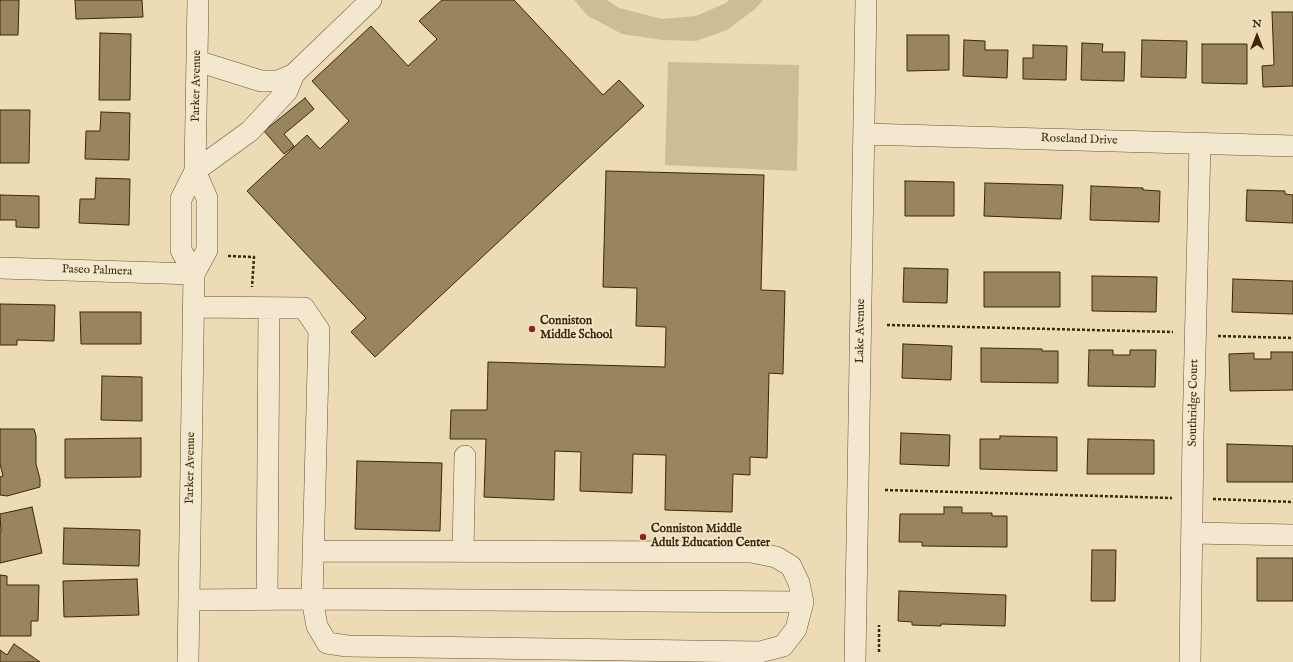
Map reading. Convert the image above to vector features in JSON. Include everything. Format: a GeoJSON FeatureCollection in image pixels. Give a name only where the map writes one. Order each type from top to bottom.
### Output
{"type":"FeatureCollection","features":[{"type":"Feature","properties":{"kind":"street","name":"Parker Avenue"},"geometry":{"type":"LineString","coordinates":[[188,662],[194,274],[207,250],[207,198],[196,171],[198,0]]}},
{"type":"Feature","properties":{"kind":"street"},"geometry":{"type":"LineString","coordinates":[[197,61],[261,81],[278,81],[294,74],[371,0]]}},
{"type":"Feature","properties":{"kind":"street","name":"Lake Avenue"},"geometry":{"type":"LineString","coordinates":[[855,662],[866,0]]}},
{"type":"Feature","properties":{"kind":"street"},"geometry":{"type":"LineString","coordinates":[[196,171],[250,131],[287,91],[294,74]]}},
{"type":"Feature","properties":{"kind":"street","name":"Roseland Drive"},"geometry":{"type":"LineString","coordinates":[[864,134],[1293,146]]}},
{"type":"Feature","properties":{"kind":"street","name":"Southridge Court"},"geometry":{"type":"LineString","coordinates":[[1190,662],[1200,143]]}},
{"type":"Feature","properties":{"kind":"street","name":"Paseo Palmera"},"geometry":{"type":"LineString","coordinates":[[0,268],[194,274]]}},
{"type":"Feature","properties":{"kind":"street"},"geometry":{"type":"LineString","coordinates":[[193,307],[304,308],[320,330],[313,551],[312,599],[317,626],[327,643],[347,646],[760,652],[783,646],[796,629],[803,602],[799,583],[791,566],[776,557],[751,552],[313,551]]}},
{"type":"Feature","properties":{"kind":"street"},"geometry":{"type":"LineString","coordinates":[[267,599],[269,308]]}},
{"type":"Feature","properties":{"kind":"street"},"geometry":{"type":"LineString","coordinates":[[463,551],[465,456]]}},
{"type":"Feature","properties":{"kind":"street"},"geometry":{"type":"LineString","coordinates":[[1192,533],[1293,535]]}},
{"type":"Feature","properties":{"kind":"street"},"geometry":{"type":"LineString","coordinates":[[188,600],[312,599],[803,602]]}},
{"type":"Feature","properties":{"kind":"path"},"geometry":{"type":"LineString","coordinates":[[887,325],[1180,332]]}},
{"type":"Feature","properties":{"kind":"path"},"geometry":{"type":"LineString","coordinates":[[1215,336],[1293,338]]}},
{"type":"Feature","properties":{"kind":"path"},"geometry":{"type":"LineString","coordinates":[[884,490],[1177,498]]}},
{"type":"Feature","properties":{"kind":"path"},"geometry":{"type":"LineString","coordinates":[[1210,499],[1293,502]]}},
{"type":"Feature","properties":{"kind":"shaded area"},"geometry":{"type":"Polygon","coordinates":[[[574,0],[607,0],[619,8],[662,19],[696,16],[726,3],[729,0],[763,0],[755,9],[727,30],[696,41],[663,40],[622,34],[588,16],[574,0]]]}},
{"type":"Feature","properties":{"kind":"shaded area"},"geometry":{"type":"Polygon","coordinates":[[[668,62],[799,65],[797,171],[665,165],[668,62]]]}},
{"type":"Feature","properties":{"kind":"building"},"geometry":{"type":"Polygon","coordinates":[[[0,0],[19,0],[18,35],[0,35],[0,0]]]}},
{"type":"Feature","properties":{"kind":"building"},"geometry":{"type":"Polygon","coordinates":[[[75,0],[142,0],[143,17],[76,19],[75,0]]]}},
{"type":"Feature","properties":{"kind":"building"},"geometry":{"type":"Polygon","coordinates":[[[442,0],[514,0],[603,95],[619,80],[644,106],[375,357],[351,332],[366,318],[247,191],[307,135],[320,149],[349,121],[312,81],[371,26],[408,66],[437,39],[419,21],[442,0]]]}},
{"type":"Feature","properties":{"kind":"building"},"geometry":{"type":"Polygon","coordinates":[[[1272,12],[1293,12],[1293,86],[1263,87],[1262,66],[1274,65],[1272,12]]]}},
{"type":"Feature","properties":{"kind":"building"},"geometry":{"type":"Polygon","coordinates":[[[100,33],[131,34],[130,100],[99,100],[100,33]]]}},
{"type":"Feature","properties":{"kind":"building"},"geometry":{"type":"Polygon","coordinates":[[[907,35],[949,35],[949,70],[907,71],[907,35]]]}},
{"type":"Feature","properties":{"kind":"building"},"geometry":{"type":"Polygon","coordinates":[[[964,40],[985,41],[985,50],[1008,50],[1007,78],[963,76],[964,40]]]}},
{"type":"Feature","properties":{"kind":"building"},"geometry":{"type":"Polygon","coordinates":[[[1142,40],[1187,41],[1186,78],[1141,77],[1142,40]]]}},
{"type":"Feature","properties":{"kind":"building"},"geometry":{"type":"Polygon","coordinates":[[[1082,43],[1103,44],[1102,52],[1125,52],[1124,81],[1081,80],[1082,43]]]}},
{"type":"Feature","properties":{"kind":"building"},"geometry":{"type":"Polygon","coordinates":[[[1202,44],[1247,44],[1247,84],[1202,83],[1202,44]]]}},
{"type":"Feature","properties":{"kind":"building"},"geometry":{"type":"Polygon","coordinates":[[[1033,45],[1067,46],[1066,80],[1023,79],[1023,58],[1033,58],[1033,45]]]}},
{"type":"Feature","properties":{"kind":"building"},"geometry":{"type":"Polygon","coordinates":[[[305,98],[314,109],[284,134],[294,146],[284,154],[264,131],[305,98]]]}},
{"type":"Feature","properties":{"kind":"building"},"geometry":{"type":"Polygon","coordinates":[[[0,110],[30,110],[29,163],[0,163],[0,110]]]}},
{"type":"Feature","properties":{"kind":"building"},"geometry":{"type":"Polygon","coordinates":[[[101,112],[130,113],[129,160],[85,159],[86,131],[100,131],[101,112]]]}},
{"type":"Feature","properties":{"kind":"building"},"geometry":{"type":"Polygon","coordinates":[[[606,171],[764,175],[761,290],[785,291],[783,374],[769,373],[767,458],[750,457],[750,475],[733,474],[732,512],[665,510],[666,455],[633,454],[632,493],[580,491],[581,452],[555,451],[554,500],[484,497],[486,439],[450,439],[451,410],[487,410],[488,362],[665,367],[666,327],[636,326],[637,288],[603,287],[606,171]]]}},
{"type":"Feature","properties":{"kind":"building"},"geometry":{"type":"Polygon","coordinates":[[[96,178],[130,179],[129,225],[79,223],[80,199],[95,199],[96,178]]]}},
{"type":"Feature","properties":{"kind":"building"},"geometry":{"type":"Polygon","coordinates":[[[905,181],[954,182],[954,216],[905,216],[905,181]]]}},
{"type":"Feature","properties":{"kind":"building"},"geometry":{"type":"Polygon","coordinates":[[[985,183],[1063,185],[1061,219],[984,216],[985,183]]]}},
{"type":"Feature","properties":{"kind":"building"},"geometry":{"type":"Polygon","coordinates":[[[1091,186],[1143,188],[1143,190],[1160,191],[1159,222],[1090,220],[1091,186]]]}},
{"type":"Feature","properties":{"kind":"building"},"geometry":{"type":"Polygon","coordinates":[[[1247,190],[1285,191],[1285,194],[1293,195],[1293,223],[1246,221],[1247,190]]]}},
{"type":"Feature","properties":{"kind":"building"},"geometry":{"type":"Polygon","coordinates":[[[0,195],[39,196],[39,228],[16,227],[16,220],[0,220],[0,195]]]}},
{"type":"Feature","properties":{"kind":"building"},"geometry":{"type":"Polygon","coordinates":[[[904,268],[948,269],[947,303],[903,302],[904,268]]]}},
{"type":"Feature","properties":{"kind":"building"},"geometry":{"type":"Polygon","coordinates":[[[984,272],[1060,272],[1060,307],[984,307],[984,272]]]}},
{"type":"Feature","properties":{"kind":"building"},"geometry":{"type":"Polygon","coordinates":[[[1092,276],[1157,277],[1156,312],[1092,311],[1092,276]]]}},
{"type":"Feature","properties":{"kind":"building"},"geometry":{"type":"Polygon","coordinates":[[[1233,279],[1293,281],[1293,314],[1232,312],[1233,279]]]}},
{"type":"Feature","properties":{"kind":"building"},"geometry":{"type":"Polygon","coordinates":[[[0,304],[55,305],[54,341],[17,340],[17,345],[0,345],[0,304]]]}},
{"type":"Feature","properties":{"kind":"building"},"geometry":{"type":"Polygon","coordinates":[[[80,312],[141,312],[141,344],[81,344],[80,312]]]}},
{"type":"Feature","properties":{"kind":"building"},"geometry":{"type":"Polygon","coordinates":[[[903,344],[952,346],[951,380],[902,378],[903,344]]]}},
{"type":"Feature","properties":{"kind":"building"},"geometry":{"type":"Polygon","coordinates":[[[981,348],[1042,349],[1042,351],[1058,351],[1058,383],[981,382],[981,348]]]}},
{"type":"Feature","properties":{"kind":"building"},"geometry":{"type":"Polygon","coordinates":[[[1089,350],[1113,350],[1113,355],[1130,355],[1130,350],[1156,350],[1155,387],[1088,386],[1089,350]]]}},
{"type":"Feature","properties":{"kind":"building"},"geometry":{"type":"Polygon","coordinates":[[[1271,352],[1293,352],[1293,390],[1230,391],[1229,354],[1254,353],[1254,359],[1271,359],[1271,352]]]}},
{"type":"Feature","properties":{"kind":"building"},"geometry":{"type":"Polygon","coordinates":[[[102,376],[142,377],[142,421],[101,420],[102,376]]]}},
{"type":"Feature","properties":{"kind":"building"},"geometry":{"type":"Polygon","coordinates":[[[0,429],[34,429],[36,436],[36,464],[40,479],[40,487],[7,496],[0,495],[0,477],[3,476],[0,464],[0,429]]]}},
{"type":"Feature","properties":{"kind":"building"},"geometry":{"type":"Polygon","coordinates":[[[901,433],[950,435],[949,466],[900,464],[901,433]]]}},
{"type":"Feature","properties":{"kind":"building"},"geometry":{"type":"Polygon","coordinates":[[[1000,436],[1057,437],[1057,471],[980,469],[980,439],[1000,439],[1000,436]]]}},
{"type":"Feature","properties":{"kind":"building"},"geometry":{"type":"Polygon","coordinates":[[[141,438],[141,477],[65,478],[65,439],[141,438]]]}},
{"type":"Feature","properties":{"kind":"building"},"geometry":{"type":"Polygon","coordinates":[[[1088,439],[1154,440],[1154,474],[1087,474],[1088,439]]]}},
{"type":"Feature","properties":{"kind":"building"},"geometry":{"type":"Polygon","coordinates":[[[1227,444],[1293,446],[1293,482],[1227,482],[1227,444]]]}},
{"type":"Feature","properties":{"kind":"building"},"geometry":{"type":"Polygon","coordinates":[[[357,461],[442,463],[440,531],[355,529],[357,461]]]}},
{"type":"Feature","properties":{"kind":"building"},"geometry":{"type":"Polygon","coordinates":[[[32,507],[42,553],[0,563],[0,514],[32,507]]]}},
{"type":"Feature","properties":{"kind":"building"},"geometry":{"type":"Polygon","coordinates":[[[944,507],[962,507],[962,513],[992,513],[992,516],[1007,516],[1007,547],[922,546],[922,542],[899,542],[900,514],[944,514],[944,507]]]}},
{"type":"Feature","properties":{"kind":"building"},"geometry":{"type":"Polygon","coordinates":[[[64,528],[140,530],[139,566],[63,564],[64,528]]]}},
{"type":"Feature","properties":{"kind":"building"},"geometry":{"type":"Polygon","coordinates":[[[1092,550],[1116,550],[1115,601],[1091,601],[1092,550]]]}},
{"type":"Feature","properties":{"kind":"building"},"geometry":{"type":"Polygon","coordinates":[[[1257,558],[1293,558],[1293,601],[1257,601],[1257,558]]]}},
{"type":"Feature","properties":{"kind":"building"},"geometry":{"type":"Polygon","coordinates":[[[0,575],[7,576],[7,585],[39,585],[38,621],[31,621],[31,636],[0,636],[0,575]]]}},
{"type":"Feature","properties":{"kind":"building"},"geometry":{"type":"Polygon","coordinates":[[[137,579],[139,615],[64,617],[63,581],[137,579]]]}},
{"type":"Feature","properties":{"kind":"building"},"geometry":{"type":"Polygon","coordinates":[[[899,591],[1006,595],[1005,626],[941,624],[941,626],[912,625],[912,622],[898,621],[899,591]]]}},
{"type":"Feature","properties":{"kind":"building"},"geometry":{"type":"Polygon","coordinates":[[[14,644],[40,662],[0,662],[0,650],[7,655],[14,644]]]}},
{"type":"Feature","properties":{"kind":"place","name":"Conniston Middle School"},"geometry":{"type":"Point","coordinates":[532,329]}},
{"type":"Feature","properties":{"kind":"place","name":"Conniston Middle Adult Education Center"},"geometry":{"type":"Point","coordinates":[643,537]}}]}
